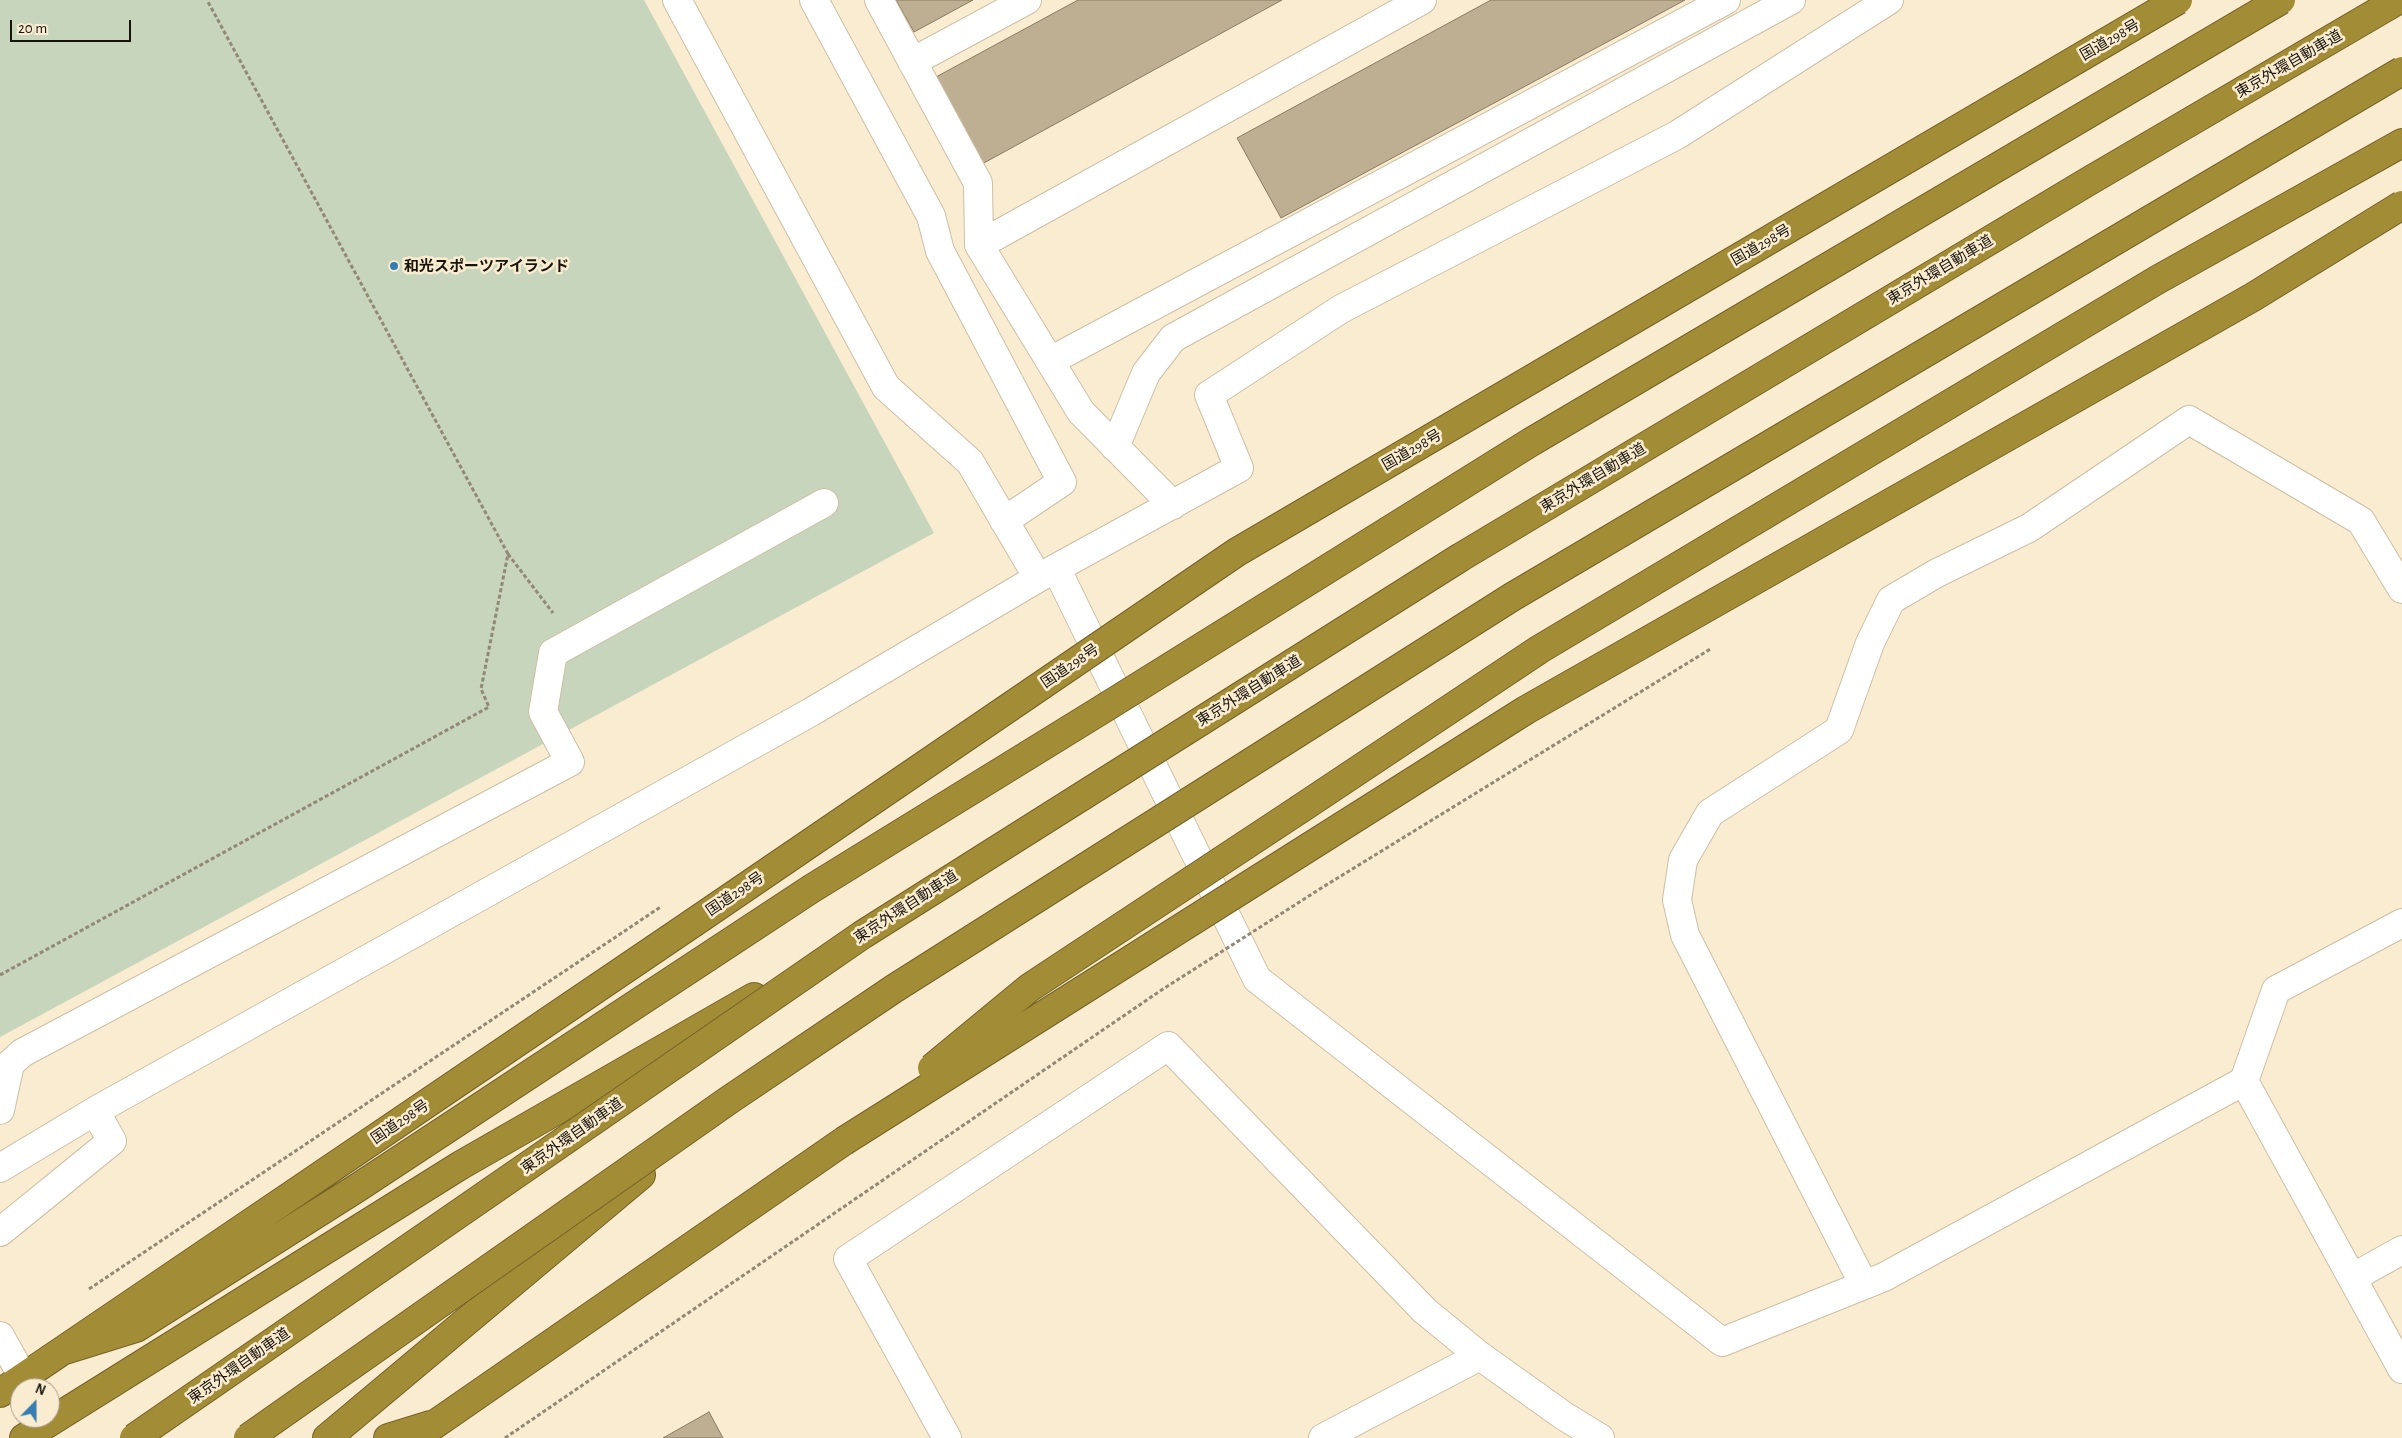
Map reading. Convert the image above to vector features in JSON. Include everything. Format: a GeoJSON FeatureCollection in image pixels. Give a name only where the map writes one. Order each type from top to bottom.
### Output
{"type":"FeatureCollection","features":[{"type":"Feature","properties":{"kind":"highway","name":"国道298号"},"geometry":{"type":"LineString","coordinates":[[0,1393],[1237,552],[2178,0]]}},
{"type":"Feature","properties":{"kind":"highway"},"geometry":{"type":"LineString","coordinates":[[62,1351],[136,1328],[357,1188],[811,888],[1531,442],[2281,0]]}},
{"type":"Feature","properties":{"kind":"highway","name":"東京外環自動車道"},"geometry":{"type":"LineString","coordinates":[[134,1438],[862,935],[1461,558],[2089,181],[2398,0]]}},
{"type":"Feature","properties":{"kind":"highway"},"geometry":{"type":"LineString","coordinates":[[248,1438],[730,1100],[895,988],[1512,597],[2402,71]]}},
{"type":"Feature","properties":{"kind":"highway"},"geometry":{"type":"LineString","coordinates":[[844,1141],[1029,988],[1540,649],[2157,280],[2402,143]]}},
{"type":"Feature","properties":{"kind":"highway"},"geometry":{"type":"LineString","coordinates":[[388,1438],[425,1431],[844,1141],[1526,710],[2253,297],[2402,205]]}},
{"type":"Feature","properties":{"kind":"highway"},"geometry":{"type":"LineString","coordinates":[[24,1438],[461,1165],[862,935]]}},
{"type":"Feature","properties":{"kind":"highway"},"geometry":{"type":"LineString","coordinates":[[327,1438],[730,1100]]}},
{"type":"Feature","properties":{"kind":"street"},"geometry":{"type":"LineString","coordinates":[[677,0],[886,387],[970,462],[1004,521],[1047,573],[1257,979],[1722,1342],[1884,1277],[2244,1081],[2276,990],[2402,923]]}},
{"type":"Feature","properties":{"kind":"street"},"geometry":{"type":"LineString","coordinates":[[814,0],[931,216],[940,251],[1062,482],[1004,521]]}},
{"type":"Feature","properties":{"kind":"street"},"geometry":{"type":"LineString","coordinates":[[879,0],[978,183],[978,245],[1081,412],[1172,504]]}},
{"type":"Feature","properties":{"kind":"street"},"geometry":{"type":"LineString","coordinates":[[912,62],[1027,0]]}},
{"type":"Feature","properties":{"kind":"street"},"geometry":{"type":"LineString","coordinates":[[978,245],[1422,0]]}},
{"type":"Feature","properties":{"kind":"street"},"geometry":{"type":"LineString","coordinates":[[1050,361],[1726,0]]}},
{"type":"Feature","properties":{"kind":"street"},"geometry":{"type":"LineString","coordinates":[[1115,447],[1146,373],[1173,338],[1791,0]]}},
{"type":"Feature","properties":{"kind":"street"},"geometry":{"type":"LineString","coordinates":[[0,1168],[95,1111],[811,712],[1047,573],[1239,468],[1209,395],[1341,309],[1677,135],[1888,0]]}},
{"type":"Feature","properties":{"kind":"street"},"geometry":{"type":"LineString","coordinates":[[1516,112],[1533,141]]}},
{"type":"Feature","properties":{"kind":"street"},"geometry":{"type":"LineString","coordinates":[[1255,251],[1273,283]]}},
{"type":"Feature","properties":{"kind":"street"},"geometry":{"type":"LineString","coordinates":[[1864,1285],[1685,934],[1677,900],[1683,860],[1710,813],[1839,730],[1870,643],[1891,600],[1937,573],[2029,528],[2189,420],[2361,521],[2402,589]]}},
{"type":"Feature","properties":{"kind":"street"},"geometry":{"type":"LineString","coordinates":[[0,1110],[10,1064],[22,1053],[570,762],[543,712],[553,653],[824,503]]}},
{"type":"Feature","properties":{"kind":"street"},"geometry":{"type":"LineString","coordinates":[[947,1438],[848,1259],[1168,1046],[1425,1311],[1480,1356],[1564,1416],[1600,1438]]}},
{"type":"Feature","properties":{"kind":"street"},"geometry":{"type":"LineString","coordinates":[[2244,1081],[2402,1369]]}},
{"type":"Feature","properties":{"kind":"street"},"geometry":{"type":"LineString","coordinates":[[0,1232],[112,1141],[95,1111]]}},
{"type":"Feature","properties":{"kind":"street"},"geometry":{"type":"LineString","coordinates":[[2352,1278],[2402,1250]]}},
{"type":"Feature","properties":{"kind":"street"},"geometry":{"type":"LineString","coordinates":[[0,1336],[23,1377]]}},
{"type":"Feature","properties":{"kind":"street"},"geometry":{"type":"LineString","coordinates":[[1323,1438],[1480,1356]]}},
{"type":"Feature","properties":{"kind":"path"},"geometry":{"type":"LineString","coordinates":[[207,0],[508,554],[554,613]]}},
{"type":"Feature","properties":{"kind":"path"},"geometry":{"type":"LineString","coordinates":[[0,975],[489,707],[481,690],[508,554]]}},
{"type":"Feature","properties":{"kind":"path"},"geometry":{"type":"LineString","coordinates":[[505,1438],[1160,991],[1323,887],[1713,647]]}},
{"type":"Feature","properties":{"kind":"green space","name":"和光スポーツアイランド"},"geometry":{"type":"Polygon","coordinates":[[[0,0],[644,0],[934,533],[0,1037],[0,0]]]}},
{"type":"Feature","properties":{"kind":"building"},"geometry":{"type":"Polygon","coordinates":[[[896,0],[973,0],[914,32],[896,0]]]}},
{"type":"Feature","properties":{"kind":"building"},"geometry":{"type":"Polygon","coordinates":[[[1078,0],[1282,0],[982,164],[936,77],[1078,0]]]}},
{"type":"Feature","properties":{"kind":"building"},"geometry":{"type":"Polygon","coordinates":[[[1491,0],[1685,0],[1281,218],[1237,138],[1491,0]]]}},
{"type":"Feature","properties":{"kind":"building"},"geometry":{"type":"Polygon","coordinates":[[[709,1412],[723,1438],[663,1438],[709,1412]]]}},
{"type":"Feature","properties":{"kind":"place","name":"和光スポーツアイランド"},"geometry":{"type":"Point","coordinates":[394,266]}}]}
